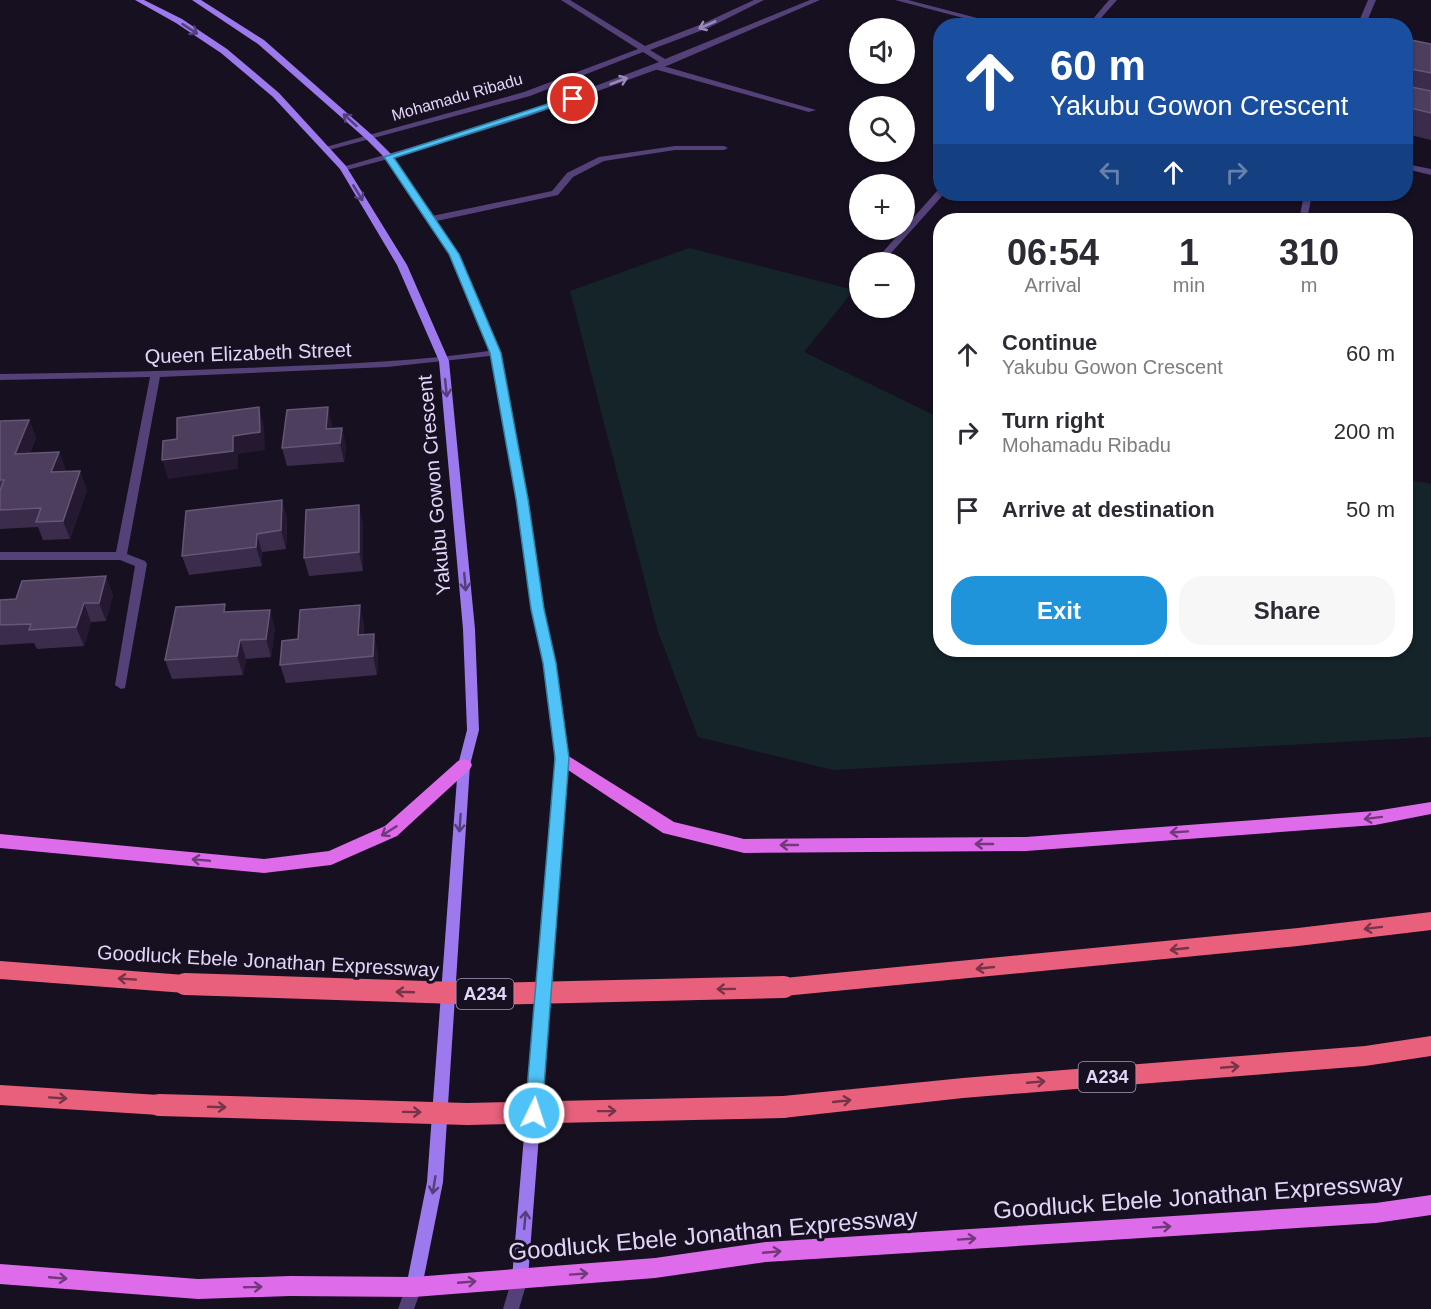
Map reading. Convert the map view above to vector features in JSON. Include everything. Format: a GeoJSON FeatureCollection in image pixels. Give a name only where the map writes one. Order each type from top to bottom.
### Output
{"type":"FeatureCollection","features":[{"type":"Feature","properties":{"kind":"highway","name":"Goodluck Ebele Jonathan Expressway"},"geometry":{"type":"LineString","coordinates":[[0,970],[185,984],[486,994],[784,987],[1298,937],[1431,921]]}},
{"type":"Feature","properties":{"kind":"highway","name":"A234"},"geometry":{"type":"LineString","coordinates":[[0,1095],[159,1105],[467,1114],[783,1107],[963,1088],[1365,1056],[1431,1046]]}},
{"type":"Feature","properties":{"kind":"main road","name":"Yakubu Gowon Crescent"},"geometry":{"type":"LineString","coordinates":[[139,0],[179,21],[224,51],[276,95],[343,168],[402,265],[444,361],[469,629],[473,730],[464,765],[435,1182],[414,1287]]}},
{"type":"Feature","properties":{"kind":"main road"},"geometry":{"type":"LineString","coordinates":[[196,0],[261,42],[389,157],[454,254],[496,353],[522,499],[537,609],[550,663],[562,758],[520,1278]]}},
{"type":"Feature","properties":{"kind":"main road"},"geometry":{"type":"LineString","coordinates":[[562,758],[669,828],[744,846],[1026,844],[1375,818],[1431,808]]}},
{"type":"Feature","properties":{"kind":"main road"},"geometry":{"type":"LineString","coordinates":[[0,842],[264,866],[331,858],[391,831],[464,765]]}},
{"type":"Feature","properties":{"kind":"main road","name":"Goodluck Ebele Jonathan Expressway"},"geometry":{"type":"LineString","coordinates":[[0,1274],[198,1289],[290,1286],[414,1287],[655,1268],[766,1252],[1376,1213],[1431,1205]]}},
{"type":"Feature","properties":{"kind":"street"},"geometry":{"type":"LineString","coordinates":[[565,0],[666,63]]}},
{"type":"Feature","properties":{"kind":"street","name":"Mohamadu Ribadu"},"geometry":{"type":"LineString","coordinates":[[326,148],[527,94],[644,51],[760,0]]}},
{"type":"Feature","properties":{"kind":"street","name":"Mohamadu Ribadu"},"geometry":{"type":"LineString","coordinates":[[343,168],[389,157],[552,107],[657,67],[816,0]]}},
{"type":"Feature","properties":{"kind":"street"},"geometry":{"type":"LineString","coordinates":[[899,0],[972,18]]}},
{"type":"Feature","properties":{"kind":"street"},"geometry":{"type":"LineString","coordinates":[[1097,18],[1113,0]]}},
{"type":"Feature","properties":{"kind":"street"},"geometry":{"type":"LineString","coordinates":[[1364,18],[1372,0]]}},
{"type":"Feature","properties":{"kind":"street"},"geometry":{"type":"LineString","coordinates":[[657,67],[812,110]]}},
{"type":"Feature","properties":{"kind":"street"},"geometry":{"type":"LineString","coordinates":[[432,219],[555,193],[570,175],[602,159],[675,148],[724,148]]}},
{"type":"Feature","properties":{"kind":"street"},"geometry":{"type":"LineString","coordinates":[[1413,168],[1431,172]]}},
{"type":"Feature","properties":{"kind":"street"},"geometry":{"type":"LineString","coordinates":[[887,252],[933,201]]}},
{"type":"Feature","properties":{"kind":"street","name":"Queen Elizabeth Street"},"geometry":{"type":"LineString","coordinates":[[0,377],[154,375],[444,361],[496,353]]}},
{"type":"Feature","properties":{"kind":"street"},"geometry":{"type":"LineString","coordinates":[[121,556],[154,375]]}},
{"type":"Feature","properties":{"kind":"street"},"geometry":{"type":"LineString","coordinates":[[0,556],[121,556],[141,564],[121,685]]}},
{"type":"Feature","properties":{"kind":"street"},"geometry":{"type":"LineString","coordinates":[[511,1309],[520,1278]]}},
{"type":"Feature","properties":{"kind":"street"},"geometry":{"type":"LineString","coordinates":[[406,1309],[414,1287]]}},
{"type":"Feature","properties":{"kind":"shaded area"},"geometry":{"type":"Polygon","coordinates":[[[689,248],[849,289],[849,296],[804,352],[933,415],[933,657],[1413,657],[1413,480],[1431,484],[1431,737],[833,770],[698,737],[658,632],[570,291],[689,248]]]}},
{"type":"Feature","properties":{"kind":"building"},"geometry":{"type":"Polygon","coordinates":[[[1413,40],[1431,44],[1431,73],[1413,69],[1413,40]]]}},
{"type":"Feature","properties":{"kind":"building"},"geometry":{"type":"Polygon","coordinates":[[[1413,87],[1431,91],[1431,113],[1413,109],[1413,87]]]}},
{"type":"Feature","properties":{"kind":"building"},"geometry":{"type":"Polygon","coordinates":[[[259,407],[260,432],[233,436],[233,451],[162,460],[163,441],[177,439],[177,418],[259,407]]]}},
{"type":"Feature","properties":{"kind":"building"},"geometry":{"type":"Polygon","coordinates":[[[328,407],[326,429],[342,428],[340,443],[282,448],[287,410],[328,407]]]}},
{"type":"Feature","properties":{"kind":"building"},"geometry":{"type":"Polygon","coordinates":[[[29,420],[15,454],[59,452],[51,472],[80,471],[63,521],[36,522],[41,508],[0,510],[0,491],[4,480],[0,480],[0,421],[29,420]]]}},
{"type":"Feature","properties":{"kind":"building"},"geometry":{"type":"Polygon","coordinates":[[[282,500],[281,530],[257,534],[256,547],[182,556],[186,511],[282,500]]]}},
{"type":"Feature","properties":{"kind":"building"},"geometry":{"type":"Polygon","coordinates":[[[359,505],[359,552],[304,558],[306,510],[359,505]]]}},
{"type":"Feature","properties":{"kind":"building"},"geometry":{"type":"Polygon","coordinates":[[[106,576],[99,603],[84,603],[76,627],[29,630],[31,624],[0,625],[0,600],[16,599],[22,581],[106,576]]]}},
{"type":"Feature","properties":{"kind":"building"},"geometry":{"type":"Polygon","coordinates":[[[225,604],[224,612],[270,610],[266,639],[240,640],[237,656],[165,660],[176,607],[225,604]]]}},
{"type":"Feature","properties":{"kind":"building"},"geometry":{"type":"Polygon","coordinates":[[[360,605],[358,635],[374,634],[373,656],[280,665],[282,641],[298,639],[300,610],[360,605]]]}},
{"type":"Feature","properties":{"kind":"route"},"geometry":{"type":"LineString","coordinates":[[534,1113],[562,758],[550,663],[537,609],[522,499],[496,353],[454,254],[389,157],[573,99]]}}]}
